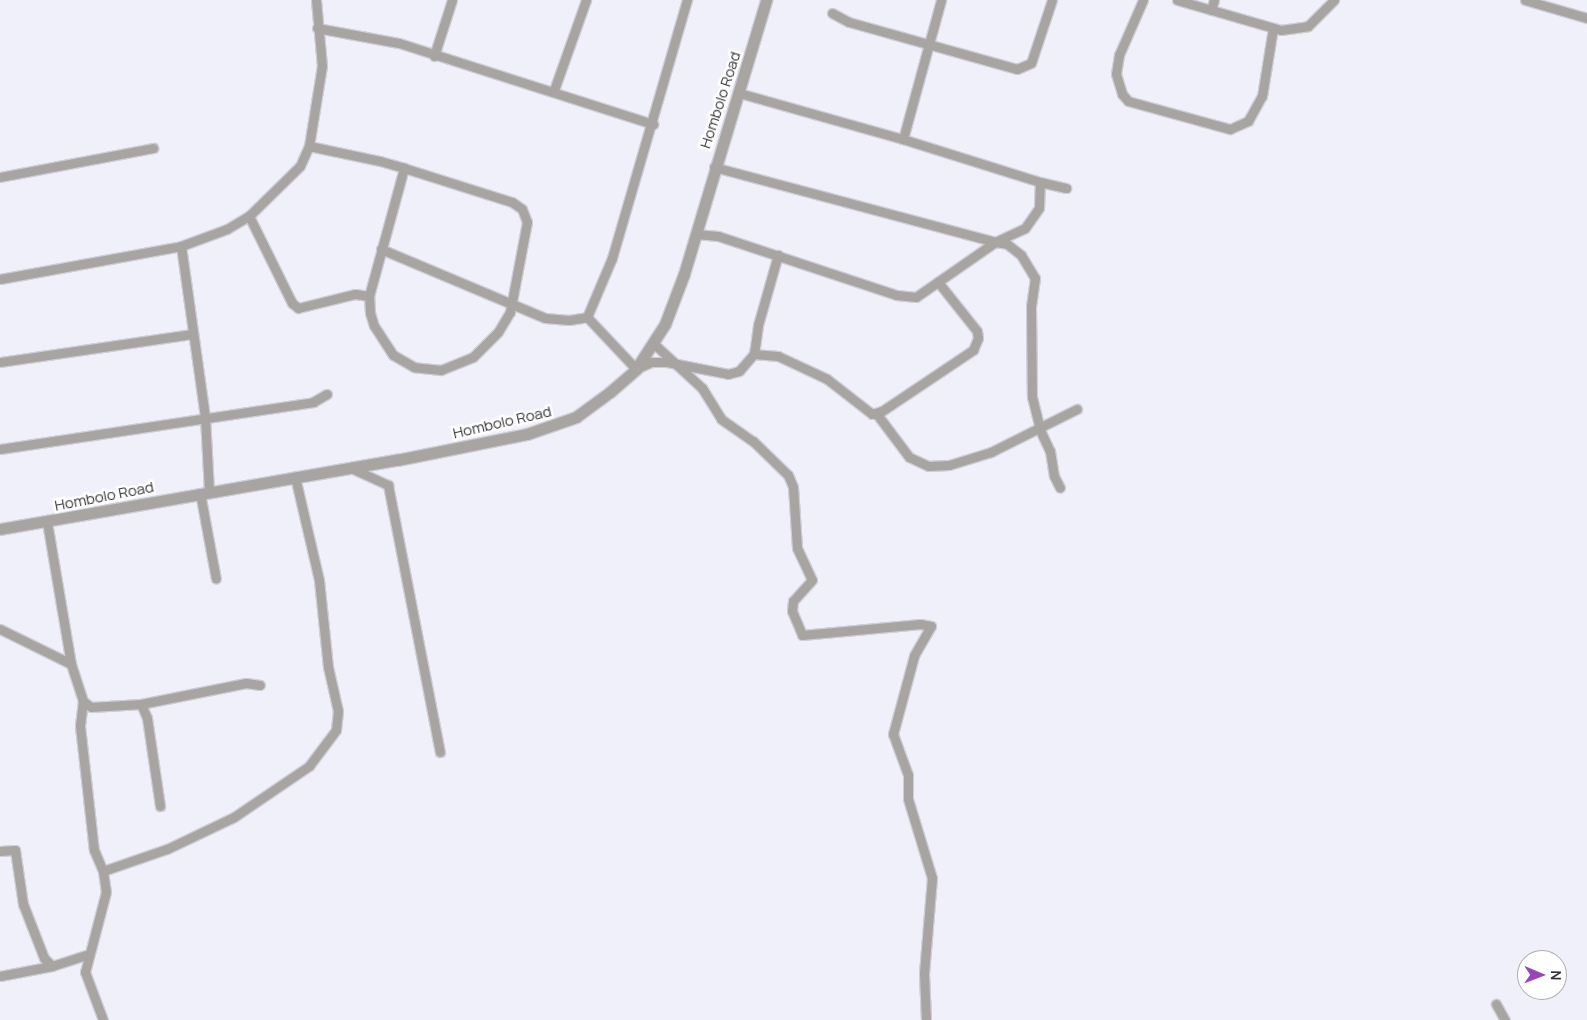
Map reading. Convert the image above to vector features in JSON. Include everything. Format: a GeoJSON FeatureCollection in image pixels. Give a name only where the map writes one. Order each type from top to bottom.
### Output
{"type":"FeatureCollection","features":[{"type":"Feature","properties":{"kind":"street"},"geometry":{"type":"LineString","coordinates":[[0,279],[181,246],[227,229],[249,216],[300,166],[309,146],[322,66],[317,28],[316,0]]}},
{"type":"Feature","properties":{"kind":"street"},"geometry":{"type":"LineString","coordinates":[[434,56],[452,0]]}},
{"type":"Feature","properties":{"kind":"street"},"geometry":{"type":"LineString","coordinates":[[554,90],[586,0]]}},
{"type":"Feature","properties":{"kind":"street"},"geometry":{"type":"LineString","coordinates":[[587,317],[612,258],[653,124],[687,0]]}},
{"type":"Feature","properties":{"kind":"street","name":"Hombolo Road"},"geometry":{"type":"LineString","coordinates":[[0,529],[47,522],[204,492],[397,460],[527,434],[576,417],[610,392],[636,368],[654,344],[665,324],[696,234],[714,167],[739,93],[766,0]]}},
{"type":"Feature","properties":{"kind":"street"},"geometry":{"type":"LineString","coordinates":[[902,139],[941,0]]}},
{"type":"Feature","properties":{"kind":"street"},"geometry":{"type":"LineString","coordinates":[[832,13],[850,22],[1017,69],[1031,63],[1052,0]]}},
{"type":"Feature","properties":{"kind":"street"},"geometry":{"type":"LineString","coordinates":[[1143,0],[1119,55],[1116,74],[1122,94],[1128,101],[1230,129],[1238,128],[1248,121],[1262,96],[1273,28]]}},
{"type":"Feature","properties":{"kind":"street"},"geometry":{"type":"LineString","coordinates":[[1177,0],[1273,28],[1293,30],[1308,26],[1334,0]]}},
{"type":"Feature","properties":{"kind":"street"},"geometry":{"type":"LineString","coordinates":[[1211,10],[1214,0]]}},
{"type":"Feature","properties":{"kind":"street"},"geometry":{"type":"LineString","coordinates":[[1525,0],[1541,2],[1587,18]]}},
{"type":"Feature","properties":{"kind":"street"},"geometry":{"type":"LineString","coordinates":[[317,28],[399,43],[434,56],[554,90],[653,124]]}},
{"type":"Feature","properties":{"kind":"street"},"geometry":{"type":"LineString","coordinates":[[739,93],[1066,188]]}},
{"type":"Feature","properties":{"kind":"street"},"geometry":{"type":"LineString","coordinates":[[309,146],[404,168],[512,202],[522,209],[527,222],[513,306],[498,332],[473,358],[441,370],[427,370],[403,362],[386,348],[374,326],[369,296],[404,168]]}},
{"type":"Feature","properties":{"kind":"street"},"geometry":{"type":"LineString","coordinates":[[0,178],[152,148]]}},
{"type":"Feature","properties":{"kind":"street"},"geometry":{"type":"LineString","coordinates":[[714,167],[1007,244],[1021,255],[1035,278],[1032,307],[1032,397],[1040,430],[1050,451],[1054,476],[1060,488]]}},
{"type":"Feature","properties":{"kind":"street"},"geometry":{"type":"LineString","coordinates":[[696,234],[718,236],[896,295],[916,297],[995,242],[1025,228],[1038,208],[1040,182]]}},
{"type":"Feature","properties":{"kind":"street"},"geometry":{"type":"LineString","coordinates":[[249,216],[292,302],[298,308],[355,294],[369,296]]}},
{"type":"Feature","properties":{"kind":"street"},"geometry":{"type":"LineString","coordinates":[[181,246],[189,288],[191,334],[205,418],[204,492],[216,579]]}},
{"type":"Feature","properties":{"kind":"street"},"geometry":{"type":"LineString","coordinates":[[382,249],[513,306],[555,319],[587,317],[636,368],[651,362],[678,364],[728,374],[739,371],[754,354],[758,325],[778,255]]}},
{"type":"Feature","properties":{"kind":"street"},"geometry":{"type":"LineString","coordinates":[[754,354],[778,356],[827,379],[849,395],[859,407],[872,414],[876,413],[909,395],[973,350],[978,338],[977,331],[938,282]]}},
{"type":"Feature","properties":{"kind":"street"},"geometry":{"type":"LineString","coordinates":[[0,362],[191,334]]}},
{"type":"Feature","properties":{"kind":"street"},"geometry":{"type":"LineString","coordinates":[[654,344],[702,388],[721,419],[753,441],[788,475],[793,487],[797,548],[812,580],[793,601],[792,611],[802,635],[920,624],[931,626],[914,656],[894,734],[908,775],[908,798],[932,878],[924,974],[926,1020]]}},
{"type":"Feature","properties":{"kind":"street"},"geometry":{"type":"LineString","coordinates":[[0,449],[313,402],[327,394]]}},
{"type":"Feature","properties":{"kind":"street"},"geometry":{"type":"LineString","coordinates":[[876,413],[909,457],[928,466],[966,461],[1040,430],[1077,409]]}},
{"type":"Feature","properties":{"kind":"street"},"geometry":{"type":"LineString","coordinates":[[351,468],[388,485],[440,752]]}},
{"type":"Feature","properties":{"kind":"street"},"geometry":{"type":"LineString","coordinates":[[104,871],[167,849],[234,817],[309,766],[336,730],[338,711],[328,667],[319,580],[295,477]]}},
{"type":"Feature","properties":{"kind":"street"},"geometry":{"type":"LineString","coordinates":[[47,522],[71,664],[83,701],[80,726],[94,850],[104,871],[103,908],[88,954],[85,972],[103,1020]]}},
{"type":"Feature","properties":{"kind":"street"},"geometry":{"type":"LineString","coordinates":[[0,629],[71,664]]}},
{"type":"Feature","properties":{"kind":"street"},"geometry":{"type":"LineString","coordinates":[[83,701],[91,707],[141,704],[246,683],[260,685]]}},
{"type":"Feature","properties":{"kind":"street"},"geometry":{"type":"LineString","coordinates":[[141,704],[147,718],[160,806]]}},
{"type":"Feature","properties":{"kind":"street"},"geometry":{"type":"LineString","coordinates":[[0,851],[15,850],[29,924],[36,932],[44,958],[52,966]]}},
{"type":"Feature","properties":{"kind":"street"},"geometry":{"type":"LineString","coordinates":[[0,976],[52,966],[88,954]]}},
{"type":"Feature","properties":{"kind":"street"},"geometry":{"type":"LineString","coordinates":[[1496,1004],[1505,1020]]}}]}
